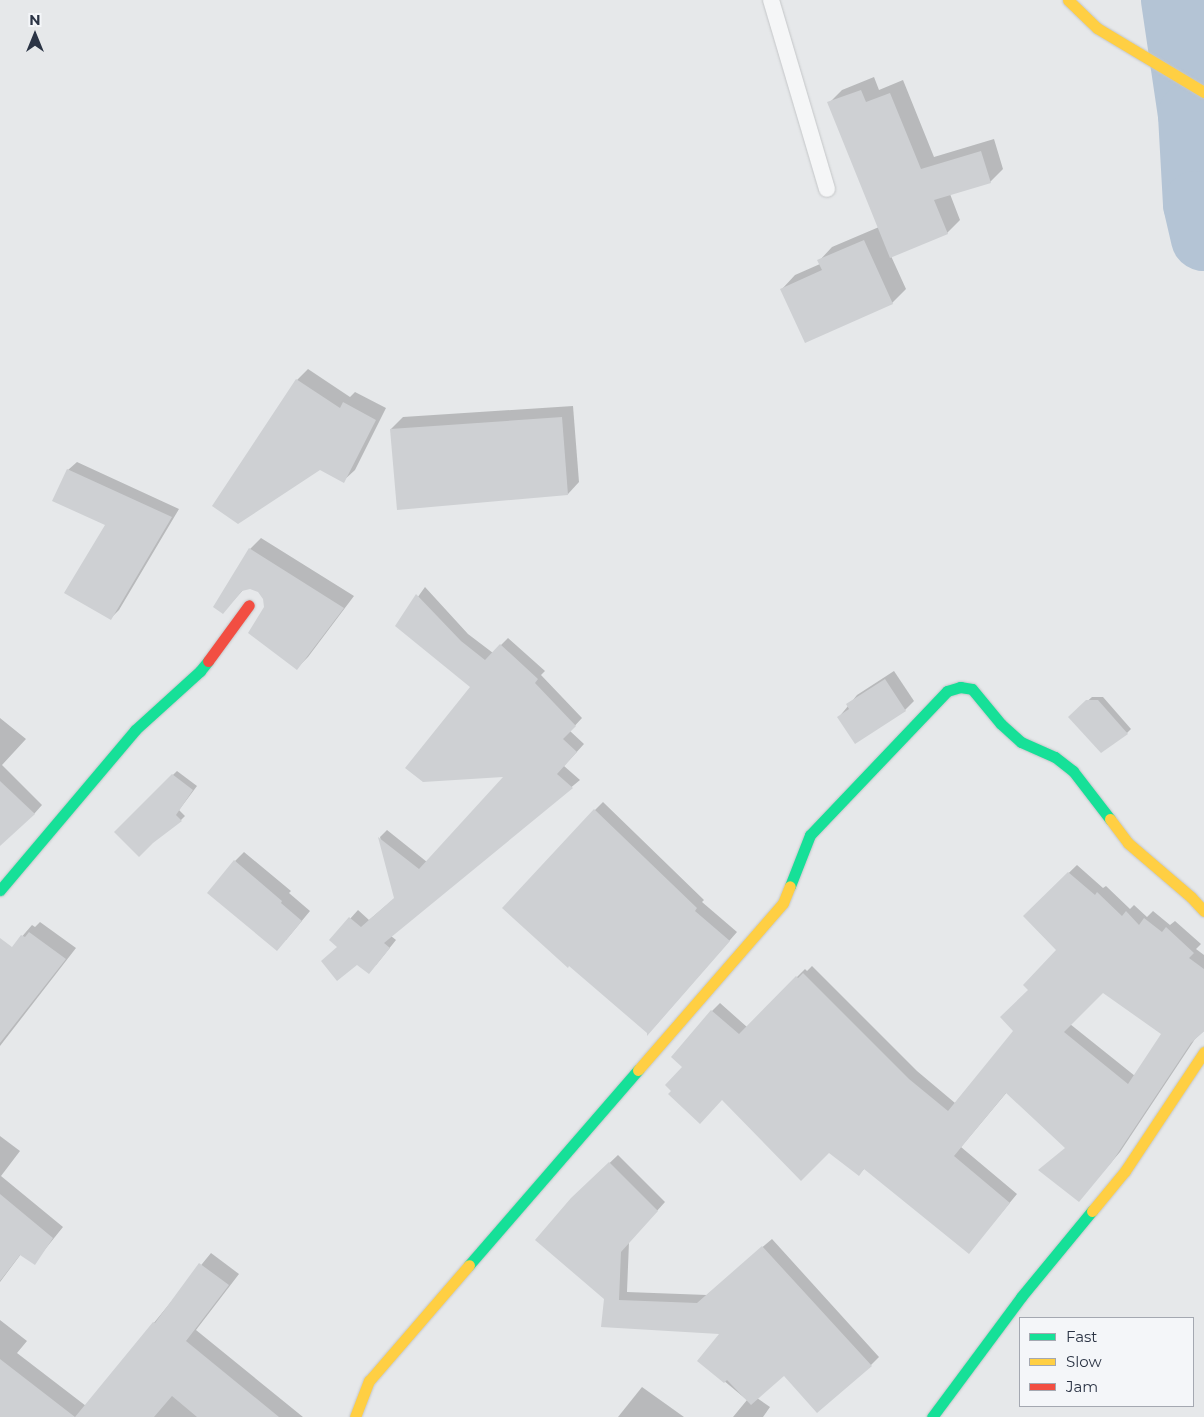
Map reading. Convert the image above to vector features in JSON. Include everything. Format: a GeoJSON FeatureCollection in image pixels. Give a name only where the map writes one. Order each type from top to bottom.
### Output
{"type":"FeatureCollection","features":[{"type":"Feature","properties":{"kind":"street"},"geometry":{"type":"LineString","coordinates":[[1068,0],[1097,28],[1204,92]]}},
{"type":"Feature","properties":{"kind":"street"},"geometry":{"type":"LineString","coordinates":[[0,890],[135,730],[200,671],[249,605]]}},
{"type":"Feature","properties":{"kind":"street"},"geometry":{"type":"LineString","coordinates":[[355,1417],[369,1381],[783,904],[810,835],[947,691],[960,687],[972,689],[1001,724],[1021,742],[1055,757],[1073,771],[1128,843],[1191,897],[1204,911]]}},
{"type":"Feature","properties":{"kind":"street"},"geometry":{"type":"LineString","coordinates":[[932,1417],[1021,1297],[1125,1171],[1204,1052]]}},
{"type":"Feature","properties":{"kind":"lane"},"geometry":{"type":"LineString","coordinates":[[771,0],[827,189]]}},
{"type":"Feature","properties":{"kind":"building"},"geometry":{"type":"Polygon","coordinates":[[[861,90],[866,102],[890,93],[921,169],[981,151],[991,183],[934,200],[948,234],[890,258],[827,102],[861,90]]]}},
{"type":"Feature","properties":{"kind":"building"},"geometry":{"type":"Polygon","coordinates":[[[864,240],[893,304],[805,343],[780,289],[822,270],[817,260],[864,240]]]}},
{"type":"Feature","properties":{"kind":"building"},"geometry":{"type":"Polygon","coordinates":[[[296,379],[340,408],[343,402],[376,420],[344,483],[320,470],[238,524],[212,506],[296,379]]]}},
{"type":"Feature","properties":{"kind":"building"},"geometry":{"type":"Polygon","coordinates":[[[562,417],[568,495],[397,510],[390,429],[562,417]]]}},
{"type":"Feature","properties":{"kind":"building"},"geometry":{"type":"Polygon","coordinates":[[[67,469],[172,517],[111,620],[64,593],[105,525],[52,501],[67,469]]]}},
{"type":"Feature","properties":{"kind":"building"},"geometry":{"type":"Polygon","coordinates":[[[249,548],[344,608],[297,670],[248,633],[264,607],[263,599],[258,592],[250,589],[242,591],[223,614],[213,607],[249,548]]]}},
{"type":"Feature","properties":{"kind":"building"},"geometry":{"type":"Polygon","coordinates":[[[416,594],[461,641],[485,660],[500,644],[538,679],[535,683],[576,726],[563,739],[577,752],[557,774],[573,788],[384,943],[390,948],[369,974],[357,965],[337,981],[321,961],[337,947],[329,940],[349,917],[361,927],[394,898],[378,837],[419,869],[503,777],[423,782],[405,768],[470,687],[395,626],[416,594]]]}},
{"type":"Feature","properties":{"kind":"building"},"geometry":{"type":"Polygon","coordinates":[[[885,679],[906,711],[855,744],[837,717],[849,709],[846,704],[885,679]]]}},
{"type":"Feature","properties":{"kind":"building"},"geometry":{"type":"Polygon","coordinates":[[[1086,700],[1098,700],[1128,734],[1101,753],[1068,717],[1086,700]]]}},
{"type":"Feature","properties":{"kind":"building"},"geometry":{"type":"Polygon","coordinates":[[[172,774],[193,790],[176,815],[182,821],[153,843],[139,857],[114,832],[172,774]]]}},
{"type":"Feature","properties":{"kind":"building"},"geometry":{"type":"Polygon","coordinates":[[[0,781],[35,814],[0,846],[0,781]]]}},
{"type":"Feature","properties":{"kind":"building"},"geometry":{"type":"Polygon","coordinates":[[[594,809],[697,908],[695,911],[730,941],[647,1036],[647,1033],[569,966],[568,968],[502,908],[594,809]]]}},
{"type":"Feature","properties":{"kind":"building"},"geometry":{"type":"Polygon","coordinates":[[[234,860],[282,901],[281,903],[302,921],[277,951],[207,893],[234,860]]]}},
{"type":"Feature","properties":{"kind":"building"},"geometry":{"type":"Polygon","coordinates":[[[1068,872],[1095,895],[1097,892],[1122,916],[1126,911],[1139,925],[1144,918],[1162,932],[1166,927],[1194,953],[1189,958],[1204,969],[1204,1031],[1191,1043],[1112,1162],[1079,1202],[1038,1170],[1065,1148],[1006,1093],[954,1156],[1010,1203],[969,1254],[864,1169],[859,1176],[829,1153],[801,1181],[722,1100],[700,1124],[668,1094],[671,1091],[665,1085],[682,1067],[671,1057],[711,1010],[739,1034],[796,976],[798,978],[803,973],[909,1079],[948,1111],[1013,1031],[1000,1017],[1028,990],[1023,985],[1056,950],[1023,916],[1068,872]],[[1103,993],[1064,1032],[1128,1084],[1161,1034],[1103,993]]]}},
{"type":"Feature","properties":{"kind":"building"},"geometry":{"type":"Polygon","coordinates":[[[29,932],[66,959],[0,1043],[0,938],[12,947],[21,935],[25,937],[29,932]]]}},
{"type":"Feature","properties":{"kind":"building"},"geometry":{"type":"Polygon","coordinates":[[[609,1162],[658,1211],[621,1252],[619,1300],[697,1303],[762,1246],[872,1366],[817,1413],[784,1376],[751,1405],[727,1380],[724,1383],[697,1361],[719,1334],[601,1327],[604,1299],[535,1240],[571,1198],[609,1162]]]}},
{"type":"Feature","properties":{"kind":"building"},"geometry":{"type":"Polygon","coordinates":[[[0,1194],[53,1238],[35,1265],[20,1255],[0,1281],[0,1194]]]}},
{"type":"Feature","properties":{"kind":"building"},"geometry":{"type":"Polygon","coordinates":[[[199,1263],[229,1285],[186,1341],[279,1417],[197,1417],[172,1396],[154,1417],[75,1417],[153,1322],[155,1323],[199,1263]]]}},
{"type":"Feature","properties":{"kind":"building"},"geometry":{"type":"Polygon","coordinates":[[[0,1359],[75,1417],[0,1417],[0,1359]]]}},
{"type":"Feature","properties":{"kind":"waterway"},"geometry":{"type":"LineString","coordinates":[[1174,0],[1191,115],[1196,204],[1204,238]]}},
{"type":"Feature","properties":{"kind":"traffic: fast"},"geometry":{"type":"LineString","coordinates":[[0,890],[135,730],[200,671],[208,661]]}},
{"type":"Feature","properties":{"kind":"traffic: fast"},"geometry":{"type":"LineString","coordinates":[[790,886],[810,835],[947,691],[960,687],[972,689],[1001,724],[1021,742],[1055,757],[1073,771],[1110,819]]}},
{"type":"Feature","properties":{"kind":"traffic: fast"},"geometry":{"type":"LineString","coordinates":[[469,1265],[638,1070]]}},
{"type":"Feature","properties":{"kind":"traffic: fast"},"geometry":{"type":"LineString","coordinates":[[932,1417],[1021,1297],[1092,1211]]}},
{"type":"Feature","properties":{"kind":"traffic: slow"},"geometry":{"type":"LineString","coordinates":[[1068,0],[1097,28],[1204,92]]}},
{"type":"Feature","properties":{"kind":"traffic: slow"},"geometry":{"type":"LineString","coordinates":[[1110,819],[1128,843],[1191,897],[1204,911]]}},
{"type":"Feature","properties":{"kind":"traffic: slow"},"geometry":{"type":"LineString","coordinates":[[638,1070],[783,903],[790,886]]}},
{"type":"Feature","properties":{"kind":"traffic: slow"},"geometry":{"type":"LineString","coordinates":[[1092,1211],[1125,1171],[1204,1052]]}},
{"type":"Feature","properties":{"kind":"traffic: slow"},"geometry":{"type":"LineString","coordinates":[[355,1417],[369,1381],[469,1265]]}},
{"type":"Feature","properties":{"kind":"traffic: jam"},"geometry":{"type":"LineString","coordinates":[[208,661],[249,605]]}}]}
